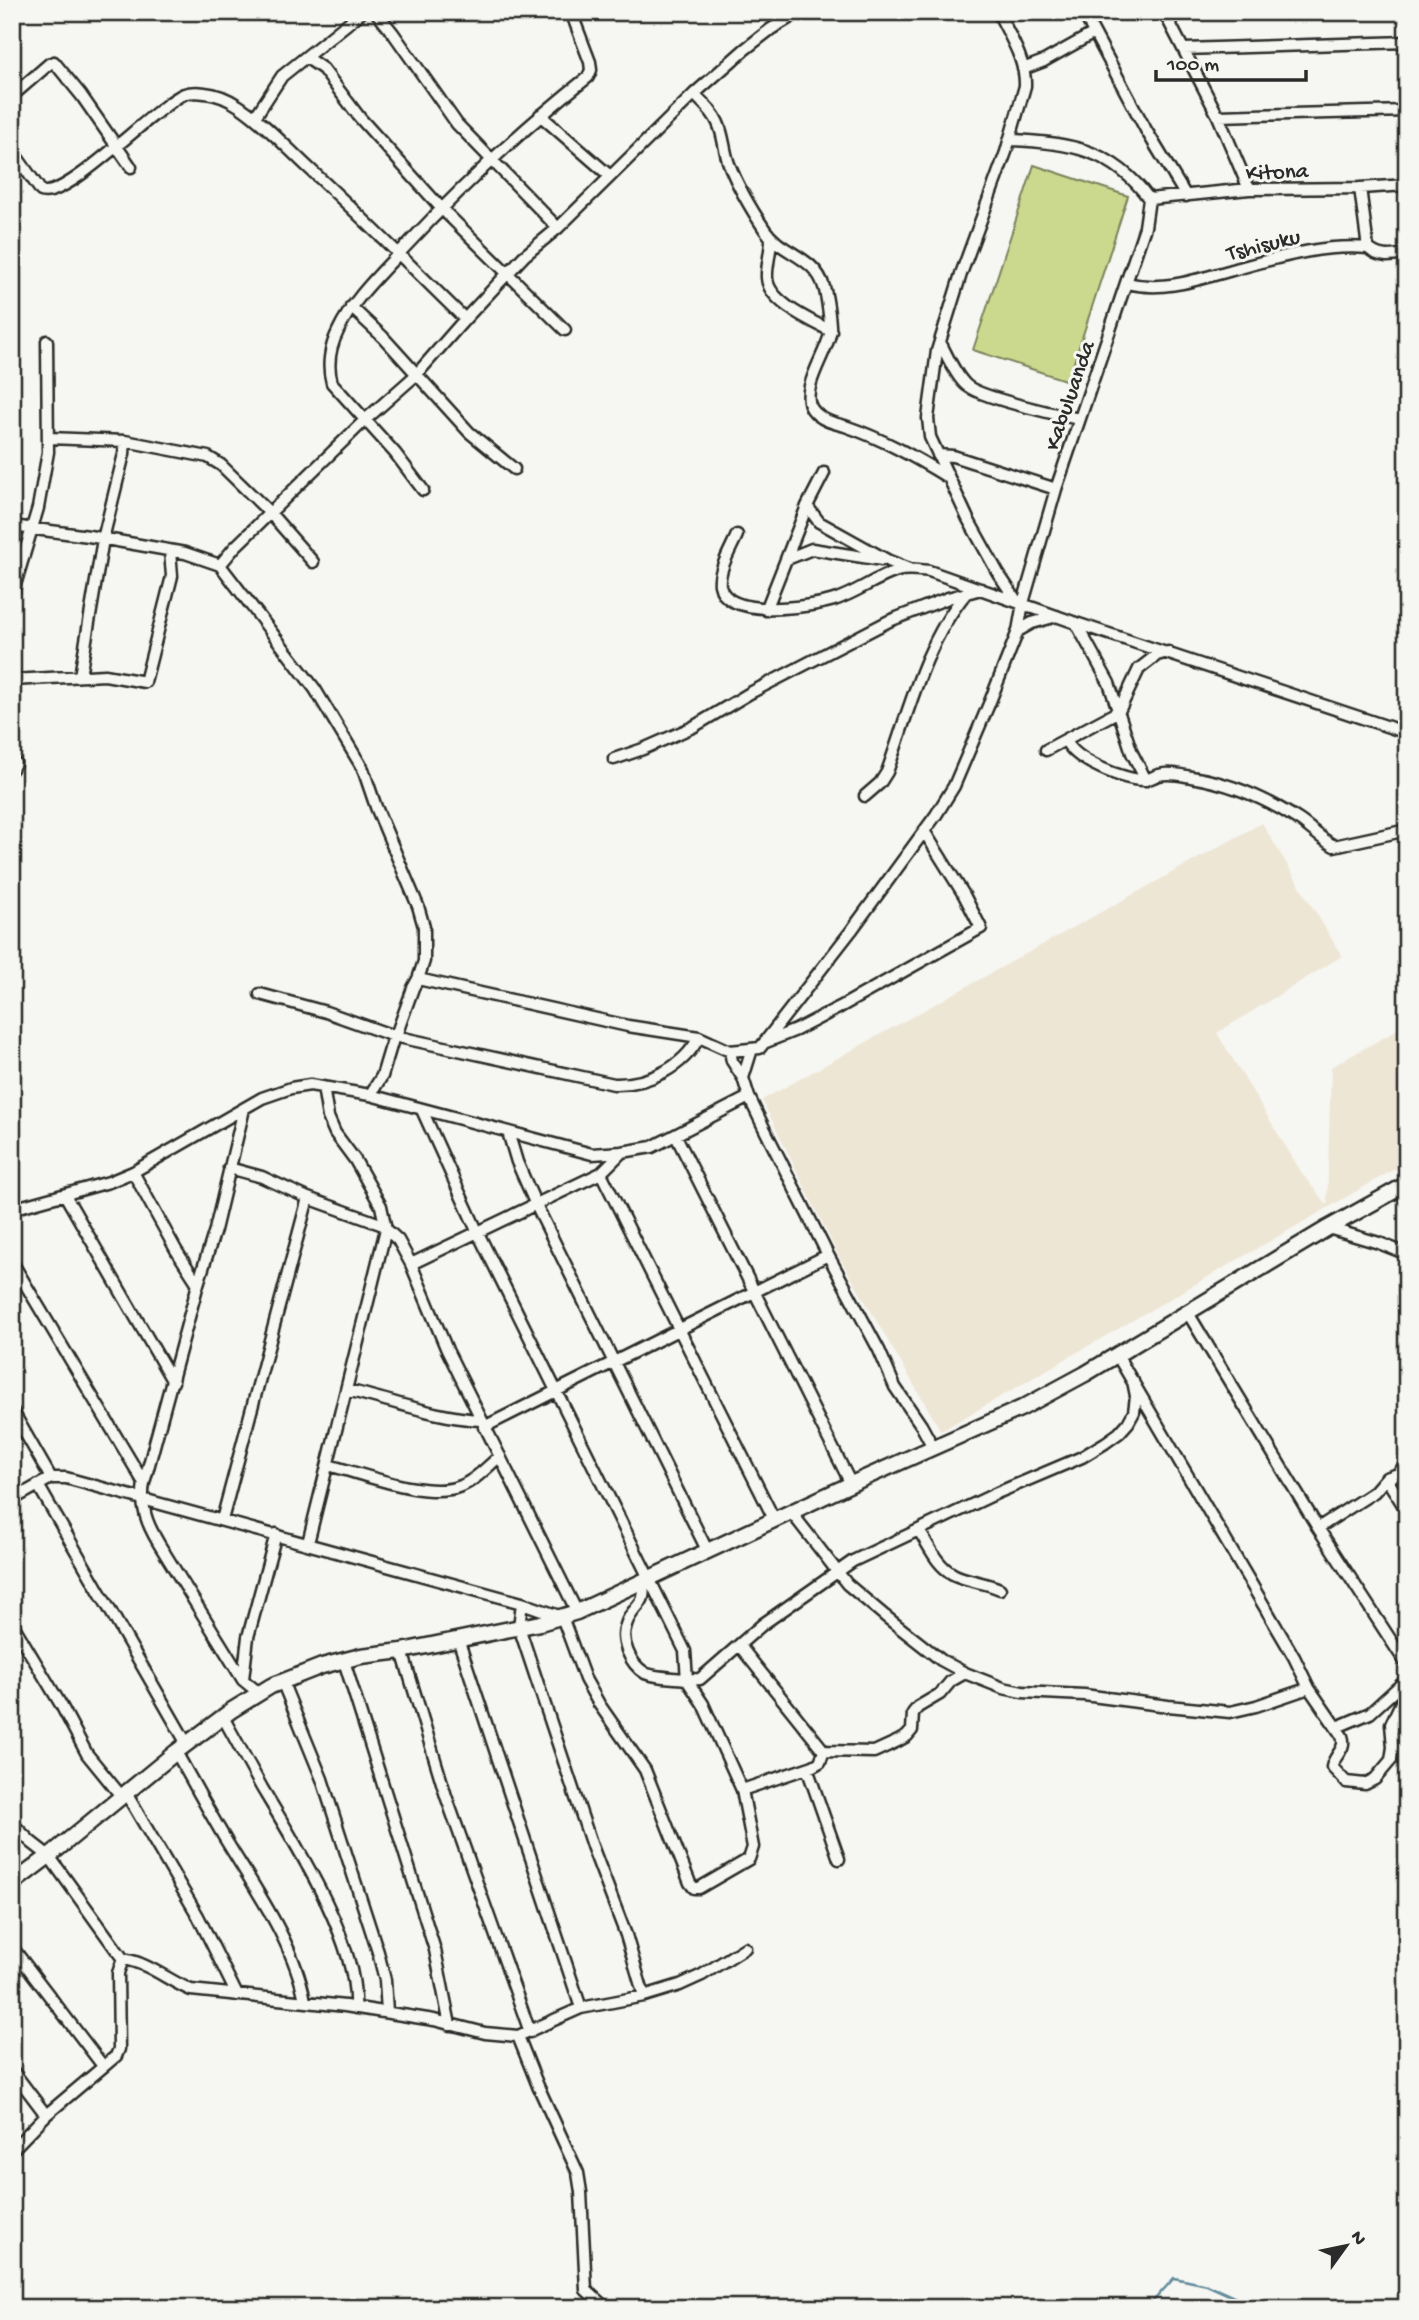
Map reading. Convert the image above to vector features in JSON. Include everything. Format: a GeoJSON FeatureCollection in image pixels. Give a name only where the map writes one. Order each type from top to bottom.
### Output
{"type":"FeatureCollection","features":[{"type":"Feature","properties":{"kind":"street"},"geometry":{"type":"LineString","coordinates":[[255,117],[282,76],[362,12]]}},
{"type":"Feature","properties":{"kind":"street"},"geometry":{"type":"LineString","coordinates":[[376,12],[457,124],[558,228]]}},
{"type":"Feature","properties":{"kind":"street"},"geometry":{"type":"LineString","coordinates":[[423,490],[395,453],[332,383],[329,370],[337,333],[351,307],[442,209],[540,115],[587,78],[591,70],[590,61],[571,12]]}},
{"type":"Feature","properties":{"kind":"street"},"geometry":{"type":"LineString","coordinates":[[220,565],[235,547],[365,420],[416,375],[509,273],[694,94],[744,50],[799,12]]}},
{"type":"Feature","properties":{"kind":"street"},"geometry":{"type":"LineString","coordinates":[[998,12],[1018,53],[1025,86],[1010,140],[961,274],[940,342],[933,371],[928,418],[930,437],[978,537],[1020,601]]}},
{"type":"Feature","properties":{"kind":"street"},"geometry":{"type":"LineString","coordinates":[[1083,12],[1146,130],[1186,196]]}},
{"type":"Feature","properties":{"kind":"street"},"geometry":{"type":"LineString","coordinates":[[1164,12],[1218,116],[1249,189]]}},
{"type":"Feature","properties":{"kind":"street"},"geometry":{"type":"LineString","coordinates":[[1023,69],[1044,61],[1094,33]]}},
{"type":"Feature","properties":{"kind":"street"},"geometry":{"type":"LineString","coordinates":[[1184,50],[1407,42]]}},
{"type":"Feature","properties":{"kind":"street"},"geometry":{"type":"LineString","coordinates":[[307,58],[323,69],[360,118],[442,209],[565,330]]}},
{"type":"Feature","properties":{"kind":"street"},"geometry":{"type":"LineString","coordinates":[[12,96],[54,62],[81,95],[131,167]]}},
{"type":"Feature","properties":{"kind":"street"},"geometry":{"type":"LineString","coordinates":[[12,150],[44,194],[49,193],[117,147],[164,106],[187,93],[220,96],[255,117],[465,319]]}},
{"type":"Feature","properties":{"kind":"street"},"geometry":{"type":"LineString","coordinates":[[694,94],[718,122],[728,161],[745,198],[771,239],[811,264],[825,288],[831,331],[810,384],[808,399],[813,410],[826,420],[890,443],[948,474]]}},
{"type":"Feature","properties":{"kind":"street"},"geometry":{"type":"LineString","coordinates":[[1218,116],[1407,111]]}},
{"type":"Feature","properties":{"kind":"street"},"geometry":{"type":"LineString","coordinates":[[540,115],[610,176]]}},
{"type":"Feature","properties":{"kind":"street"},"geometry":{"type":"LineString","coordinates":[[1010,140],[1052,141],[1094,154],[1117,166],[1135,180],[1149,199]]}},
{"type":"Feature","properties":{"kind":"street","name":"Kitona"},"geometry":{"type":"LineString","coordinates":[[1149,199],[1249,189],[1407,185]]}},
{"type":"Feature","properties":{"kind":"street"},"geometry":{"type":"LineString","coordinates":[[1360,188],[1368,248]]}},
{"type":"Feature","properties":{"kind":"street","name":"Kabuluanda"},"geometry":{"type":"LineString","coordinates":[[766,1042],[851,932],[954,786],[1018,631],[1020,601],[1079,419],[1127,284],[1145,227],[1149,199]]}},
{"type":"Feature","properties":{"kind":"street"},"geometry":{"type":"LineString","coordinates":[[771,239],[767,280],[769,287],[784,304],[831,331]]}},
{"type":"Feature","properties":{"kind":"street","name":"Tshisuku"},"geometry":{"type":"LineString","coordinates":[[1127,284],[1160,288],[1329,247],[1368,248],[1376,255],[1387,257],[1407,254]]}},
{"type":"Feature","properties":{"kind":"street"},"geometry":{"type":"LineString","coordinates":[[351,307],[383,337],[469,432],[514,470]]}},
{"type":"Feature","properties":{"kind":"street"},"geometry":{"type":"LineString","coordinates":[[12,595],[44,481],[49,438],[47,341]]}},
{"type":"Feature","properties":{"kind":"street"},"geometry":{"type":"LineString","coordinates":[[940,342],[968,387],[1015,403],[1079,419]]}},
{"type":"Feature","properties":{"kind":"street"},"geometry":{"type":"LineString","coordinates":[[49,438],[125,441],[208,457],[270,513],[313,562]]}},
{"type":"Feature","properties":{"kind":"street"},"geometry":{"type":"LineString","coordinates":[[79,676],[103,539],[125,441]]}},
{"type":"Feature","properties":{"kind":"street"},"geometry":{"type":"LineString","coordinates":[[938,455],[953,456],[1056,489]]}},
{"type":"Feature","properties":{"kind":"street"},"geometry":{"type":"LineString","coordinates":[[948,474],[953,456]]}},
{"type":"Feature","properties":{"kind":"street"},"geometry":{"type":"LineString","coordinates":[[766,610],[807,506],[824,473]]}},
{"type":"Feature","properties":{"kind":"street"},"geometry":{"type":"LineString","coordinates":[[807,506],[819,522],[889,561],[910,569],[929,571],[1020,601],[1057,616],[1407,733]]}},
{"type":"Feature","properties":{"kind":"street"},"geometry":{"type":"LineString","coordinates":[[798,529],[819,522]]}},
{"type":"Feature","properties":{"kind":"street"},"geometry":{"type":"LineString","coordinates":[[12,526],[170,551],[204,558],[220,565],[315,689],[360,762],[424,927],[424,961],[394,1036],[382,1076],[370,1095]]}},
{"type":"Feature","properties":{"kind":"street"},"geometry":{"type":"LineString","coordinates":[[798,529],[812,549]]}},
{"type":"Feature","properties":{"kind":"street"},"geometry":{"type":"LineString","coordinates":[[737,535],[721,574],[720,586],[725,594],[748,607],[766,610],[836,600],[888,575],[910,569]]}},
{"type":"Feature","properties":{"kind":"street"},"geometry":{"type":"LineString","coordinates":[[787,559],[812,549],[889,561]]}},
{"type":"Feature","properties":{"kind":"street"},"geometry":{"type":"LineString","coordinates":[[12,680],[105,675],[145,682],[172,576],[170,551]]}},
{"type":"Feature","properties":{"kind":"street"},"geometry":{"type":"LineString","coordinates":[[614,759],[693,727],[750,692],[890,621],[981,589]]}},
{"type":"Feature","properties":{"kind":"street"},"geometry":{"type":"LineString","coordinates":[[865,796],[880,783],[887,772],[925,665],[948,616],[968,592]]}},
{"type":"Feature","properties":{"kind":"street"},"geometry":{"type":"LineString","coordinates":[[1018,631],[1032,623],[1057,616]]}},
{"type":"Feature","properties":{"kind":"street"},"geometry":{"type":"LineString","coordinates":[[1076,622],[1109,683],[1132,753],[1146,780]]}},
{"type":"Feature","properties":{"kind":"street"},"geometry":{"type":"LineString","coordinates":[[1046,750],[1119,710],[1139,669],[1157,656],[1168,652]]}},
{"type":"Feature","properties":{"kind":"street"},"geometry":{"type":"LineString","coordinates":[[1066,740],[1068,747],[1088,762],[1133,778],[1146,780],[1168,774],[1192,777],[1237,789],[1284,810],[1334,846],[1407,830]]}},
{"type":"Feature","properties":{"kind":"street"},"geometry":{"type":"LineString","coordinates":[[12,759],[15,763],[12,769]]}},
{"type":"Feature","properties":{"kind":"street"},"geometry":{"type":"LineString","coordinates":[[418,979],[628,1026],[699,1037],[730,1051],[760,1048],[766,1042],[840,1007],[981,928],[924,831]]}},
{"type":"Feature","properties":{"kind":"street"},"geometry":{"type":"LineString","coordinates":[[260,994],[326,1012],[394,1036],[595,1082],[625,1085],[641,1082],[678,1062],[692,1050],[699,1037]]}},
{"type":"Feature","properties":{"kind":"street"},"geometry":{"type":"LineString","coordinates":[[743,1078],[752,1049]]}},
{"type":"Feature","properties":{"kind":"street"},"geometry":{"type":"LineString","coordinates":[[730,1051],[749,1097],[879,1350],[895,1387],[933,1447]]}},
{"type":"Feature","properties":{"kind":"street"},"geometry":{"type":"LineString","coordinates":[[12,1209],[109,1182],[133,1172],[279,1091],[310,1085],[370,1095],[592,1154],[622,1153],[652,1146],[749,1097]]}},
{"type":"Feature","properties":{"kind":"street"},"geometry":{"type":"LineString","coordinates":[[309,1544],[385,1227],[381,1206],[355,1160],[335,1133],[328,1117],[323,1087]]}},
{"type":"Feature","properties":{"kind":"street"},"geometry":{"type":"LineString","coordinates":[[244,1109],[213,1240],[198,1284],[141,1498],[150,1528],[243,1680],[259,1693]]}},
{"type":"Feature","properties":{"kind":"street"},"geometry":{"type":"LineString","coordinates":[[12,1500],[51,1478],[66,1478],[523,1603],[562,1617],[585,1679],[645,1770],[690,1884],[694,1888],[710,1883],[749,1859],[753,1853],[742,1790],[704,1704],[687,1680],[685,1651],[645,1579],[557,1391],[478,1233],[422,1110]]}},
{"type":"Feature","properties":{"kind":"street"},"geometry":{"type":"LineString","coordinates":[[508,1132],[517,1162],[536,1205],[708,1552]]}},
{"type":"Feature","properties":{"kind":"street"},"geometry":{"type":"LineString","coordinates":[[676,1136],[851,1484]]}},
{"type":"Feature","properties":{"kind":"street"},"geometry":{"type":"LineString","coordinates":[[411,1264],[601,1173],[622,1153]]}},
{"type":"Feature","properties":{"kind":"street"},"geometry":{"type":"LineString","coordinates":[[229,1168],[262,1177],[308,1198],[385,1227],[398,1240],[482,1424],[577,1612]]}},
{"type":"Feature","properties":{"kind":"street"},"geometry":{"type":"LineString","coordinates":[[133,1172],[198,1284]]}},
{"type":"Feature","properties":{"kind":"street"},"geometry":{"type":"LineString","coordinates":[[601,1173],[774,1519]]}},
{"type":"Feature","properties":{"kind":"street"},"geometry":{"type":"LineString","coordinates":[[12,1884],[182,1748],[259,1693],[322,1666],[519,1627],[577,1612],[774,1519],[1022,1408],[1407,1184]]}},
{"type":"Feature","properties":{"kind":"street"},"geometry":{"type":"LineString","coordinates":[[65,1195],[173,1382]]}},
{"type":"Feature","properties":{"kind":"street"},"geometry":{"type":"LineString","coordinates":[[222,1520],[308,1198]]}},
{"type":"Feature","properties":{"kind":"street"},"geometry":{"type":"LineString","coordinates":[[1328,1228],[1407,1254]]}},
{"type":"Feature","properties":{"kind":"street"},"geometry":{"type":"LineString","coordinates":[[346,1390],[435,1415],[482,1424],[557,1391],[828,1255]]}},
{"type":"Feature","properties":{"kind":"street"},"geometry":{"type":"LineString","coordinates":[[12,1262],[144,1483]]}},
{"type":"Feature","properties":{"kind":"street"},"geometry":{"type":"LineString","coordinates":[[1188,1313],[1318,1528],[1407,1665]]}},
{"type":"Feature","properties":{"kind":"street"},"geometry":{"type":"LineString","coordinates":[[1117,1355],[1294,1657],[1309,1688],[1337,1727],[1344,1742],[1332,1767],[1346,1782],[1365,1784],[1375,1779],[1391,1760],[1391,1724],[1401,1703],[1407,1680]]}},
{"type":"Feature","properties":{"kind":"street"},"geometry":{"type":"LineString","coordinates":[[645,1579],[643,1600],[626,1621],[624,1639],[633,1660],[646,1674],[687,1680],[705,1676],[763,1624],[853,1561],[997,1493],[1082,1457],[1105,1443],[1119,1433],[1134,1412],[1136,1396],[1133,1381]]}},
{"type":"Feature","properties":{"kind":"street"},"geometry":{"type":"LineString","coordinates":[[12,1410],[51,1478]]}},
{"type":"Feature","properties":{"kind":"street"},"geometry":{"type":"LineString","coordinates":[[328,1465],[427,1491],[444,1491],[463,1486],[500,1456]]}},
{"type":"Feature","properties":{"kind":"street"},"geometry":{"type":"LineString","coordinates":[[1318,1528],[1374,1492],[1386,1478],[1398,1474],[1407,1462]]}},
{"type":"Feature","properties":{"kind":"street"},"geometry":{"type":"LineString","coordinates":[[1386,1478],[1407,1511]]}},
{"type":"Feature","properties":{"kind":"street"},"geometry":{"type":"LineString","coordinates":[[38,1485],[289,1951],[302,1981],[305,2001]]}},
{"type":"Feature","properties":{"kind":"street"},"geometry":{"type":"LineString","coordinates":[[791,1512],[847,1584],[941,1660],[965,1674],[1003,1688],[1230,1712],[1309,1688]]}},
{"type":"Feature","properties":{"kind":"street"},"geometry":{"type":"LineString","coordinates":[[919,1531],[932,1554],[953,1574],[983,1581],[1000,1589]]}},
{"type":"Feature","properties":{"kind":"street"},"geometry":{"type":"LineString","coordinates":[[243,1680],[248,1637],[275,1534]]}},
{"type":"Feature","properties":{"kind":"street"},"geometry":{"type":"LineString","coordinates":[[826,1556],[839,1561],[853,1561]]}},
{"type":"Feature","properties":{"kind":"street"},"geometry":{"type":"LineString","coordinates":[[847,1584],[853,1561]]}},
{"type":"Feature","properties":{"kind":"street"},"geometry":{"type":"LineString","coordinates":[[523,1603],[519,1627],[592,1846],[626,1935],[644,1996]]}},
{"type":"Feature","properties":{"kind":"street"},"geometry":{"type":"LineString","coordinates":[[12,1623],[87,1754],[124,1795],[191,1905],[237,1995]]}},
{"type":"Feature","properties":{"kind":"street"},"geometry":{"type":"LineString","coordinates":[[458,1639],[581,2008]]}},
{"type":"Feature","properties":{"kind":"street"},"geometry":{"type":"LineString","coordinates":[[739,1645],[824,1751]]}},
{"type":"Feature","properties":{"kind":"street"},"geometry":{"type":"LineString","coordinates":[[402,1651],[446,1796],[530,2032]]}},
{"type":"Feature","properties":{"kind":"street"},"geometry":{"type":"LineString","coordinates":[[941,1660],[951,1681]]}},
{"type":"Feature","properties":{"kind":"street"},"geometry":{"type":"LineString","coordinates":[[344,1661],[435,1950],[450,2025]]}},
{"type":"Feature","properties":{"kind":"street"},"geometry":{"type":"LineString","coordinates":[[824,1751],[874,1752],[898,1741],[912,1730],[913,1713],[918,1707],[940,1694],[951,1681],[965,1674]]}},
{"type":"Feature","properties":{"kind":"street"},"geometry":{"type":"LineString","coordinates":[[1337,1727],[1370,1713],[1407,1680]]}},
{"type":"Feature","properties":{"kind":"street"},"geometry":{"type":"LineString","coordinates":[[282,1682],[321,1779],[378,1952],[385,1980],[387,2012]]}},
{"type":"Feature","properties":{"kind":"street"},"geometry":{"type":"LineString","coordinates":[[223,1717],[304,1860],[335,1923],[353,1972],[355,2008]]}},
{"type":"Feature","properties":{"kind":"street"},"geometry":{"type":"LineString","coordinates":[[1391,1724],[1407,1730]]}},
{"type":"Feature","properties":{"kind":"street"},"geometry":{"type":"LineString","coordinates":[[742,1790],[820,1762],[824,1751]]}},
{"type":"Feature","properties":{"kind":"street"},"geometry":{"type":"LineString","coordinates":[[807,1768],[839,1859]]}},
{"type":"Feature","properties":{"kind":"street"},"geometry":{"type":"LineString","coordinates":[[12,1823],[49,1856],[123,1959],[148,1965],[191,1990],[387,2012],[485,2033],[518,2036],[581,2008],[644,1996],[702,1975],[745,1948]]}},
{"type":"Feature","properties":{"kind":"street"},"geometry":{"type":"LineString","coordinates":[[12,1947],[103,2066]]}},
{"type":"Feature","properties":{"kind":"street"},"geometry":{"type":"LineString","coordinates":[[12,2150],[46,2115],[116,2056],[119,2049],[118,1973],[123,1959]]}},
{"type":"Feature","properties":{"kind":"street"},"geometry":{"type":"LineString","coordinates":[[518,2036],[578,2173],[586,2290],[606,2308]]}},
{"type":"Feature","properties":{"kind":"street"},"geometry":{"type":"LineString","coordinates":[[12,2070],[46,2115]]}},
{"type":"Feature","properties":{"kind":"shaded area"},"geometry":{"type":"Polygon","coordinates":[[[1262,823],[1342,956],[1217,1033],[1303,1175],[1327,1205],[1331,1067],[1407,1022],[1407,1162],[941,1431],[838,1255],[762,1100],[1262,823]]]}},
{"type":"Feature","properties":{"kind":"green space"},"geometry":{"type":"Polygon","coordinates":[[[1034,165],[1128,196],[1068,381],[973,350],[1034,165]]]}},
{"type":"Feature","properties":{"kind":"waterway"},"geometry":{"type":"LineString","coordinates":[[1147,2308],[1174,2278],[1207,2285],[1258,2308]]}}]}
